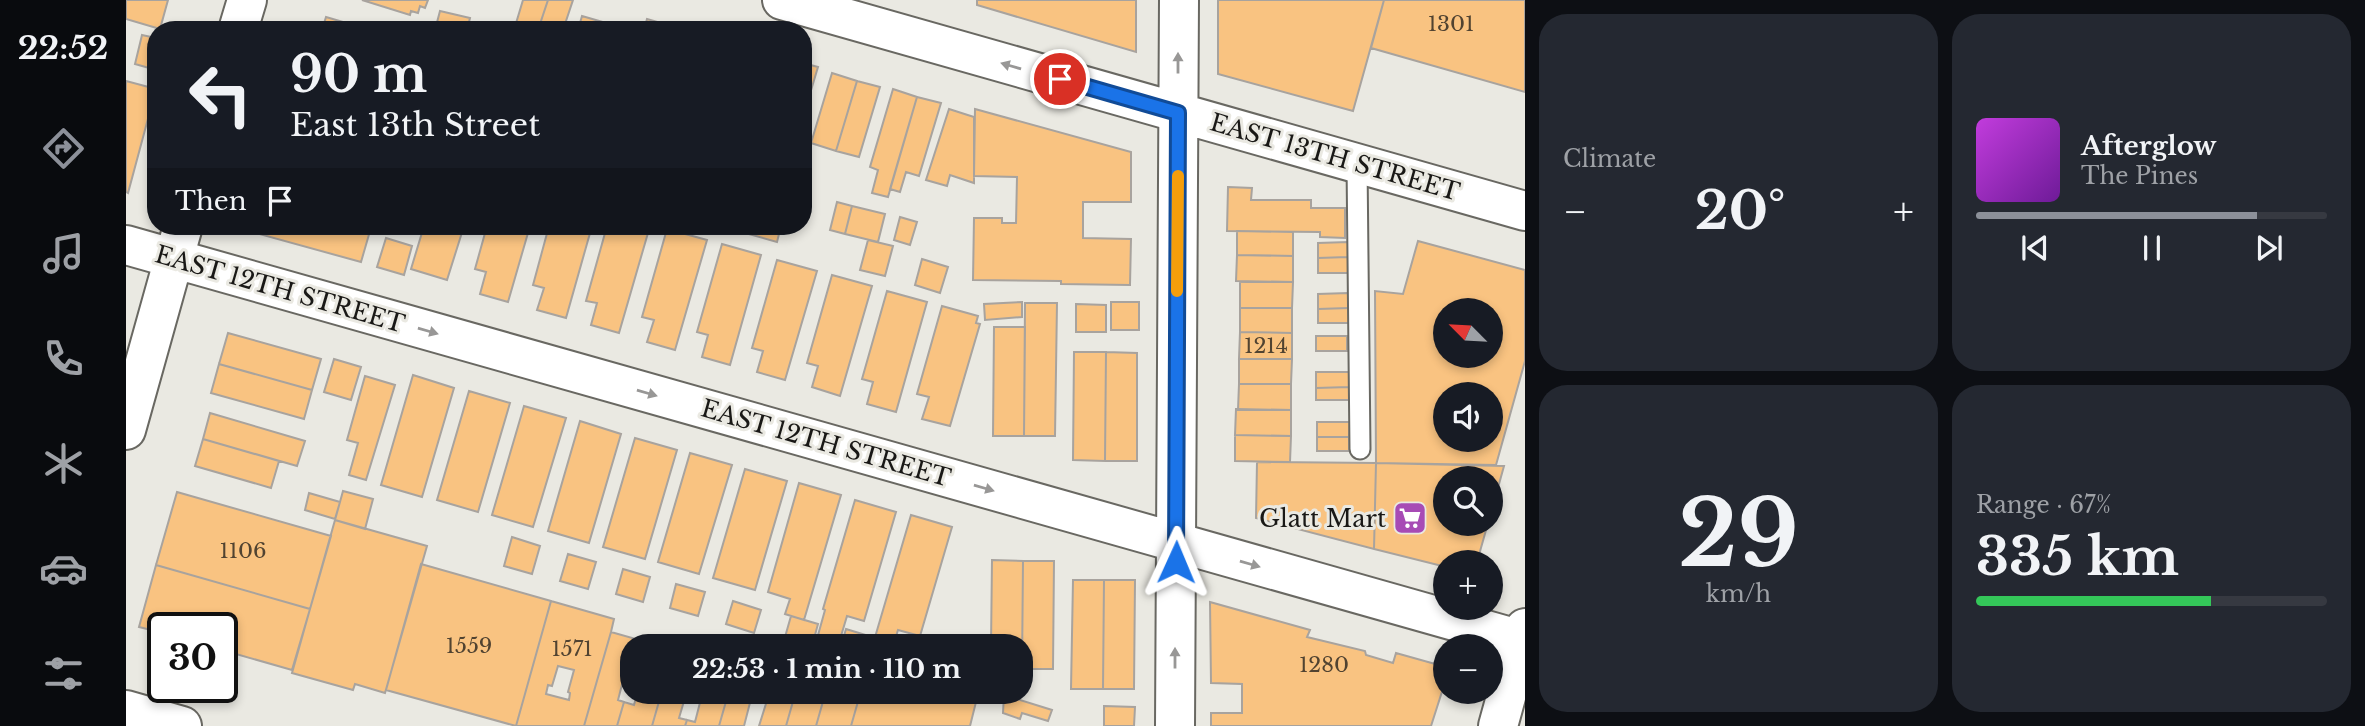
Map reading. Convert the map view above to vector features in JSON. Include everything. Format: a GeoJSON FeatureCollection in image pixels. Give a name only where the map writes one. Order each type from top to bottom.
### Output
{"type":"FeatureCollection","features":[{"type":"Feature","properties":{"kind":"street"},"geometry":{"type":"LineString","coordinates":[[241,21],[247,0]]}},
{"type":"Feature","properties":{"kind":"street","name":"EAST 13TH STREET"},"geometry":{"type":"LineString","coordinates":[[782,0],[1525,211]]}},
{"type":"Feature","properties":{"kind":"street"},"geometry":{"type":"LineString","coordinates":[[1175,726],[1178,0]]}},
{"type":"Feature","properties":{"kind":"street"},"geometry":{"type":"LineString","coordinates":[[126,430],[179,242]]}},
{"type":"Feature","properties":{"kind":"street","name":"EAST 12TH STREET"},"geometry":{"type":"LineString","coordinates":[[126,246],[179,242],[1176,542],[1524,636]]}},
{"type":"Feature","properties":{"kind":"street"},"geometry":{"type":"LineString","coordinates":[[1498,726],[1524,636]]}},
{"type":"Feature","properties":{"kind":"street"},"geometry":{"type":"LineString","coordinates":[[126,710],[182,726]]}},
{"type":"Feature","properties":{"kind":"lane"},"geometry":{"type":"LineString","coordinates":[[1357,163],[1360,449]]}},
{"type":"Feature","properties":{"kind":"building"},"geometry":{"type":"Polygon","coordinates":[[[126,0],[168,0],[162,21],[147,21],[147,25],[126,19],[126,0]]]}},
{"type":"Feature","properties":{"kind":"building"},"geometry":{"type":"Polygon","coordinates":[[[362,0],[428,0],[425,8],[420,6],[418,13],[411,11],[410,15],[362,0]]]}},
{"type":"Feature","properties":{"kind":"building"},"geometry":{"type":"Polygon","coordinates":[[[523,0],[548,0],[541,21],[517,21],[523,0]]]}},
{"type":"Feature","properties":{"kind":"building"},"geometry":{"type":"Polygon","coordinates":[[[548,0],[573,0],[566,21],[541,21],[548,0]]]}},
{"type":"Feature","properties":{"kind":"building"},"geometry":{"type":"Polygon","coordinates":[[[977,0],[1136,0],[1136,52],[977,5],[977,0]]]}},
{"type":"Feature","properties":{"kind":"building"},"geometry":{"type":"Polygon","coordinates":[[[1218,0],[1384,0],[1353,111],[1218,74],[1218,0]]]}},
{"type":"Feature","properties":{"kind":"building"},"geometry":{"type":"Polygon","coordinates":[[[1384,0],[1525,0],[1525,92],[1371,48],[1384,0]]]}},
{"type":"Feature","properties":{"kind":"building"},"geometry":{"type":"Polygon","coordinates":[[[440,11],[470,18],[469,21],[437,21],[440,11]]]}},
{"type":"Feature","properties":{"kind":"building"},"geometry":{"type":"Polygon","coordinates":[[[582,16],[599,21],[581,21],[582,16]]]}},
{"type":"Feature","properties":{"kind":"building"},"geometry":{"type":"Polygon","coordinates":[[[142,35],[147,36],[147,67],[135,64],[142,35]]]}},
{"type":"Feature","properties":{"kind":"building"},"geometry":{"type":"Polygon","coordinates":[[[812,65],[818,67],[812,87],[812,65]]]}},
{"type":"Feature","properties":{"kind":"building"},"geometry":{"type":"Polygon","coordinates":[[[832,73],[857,81],[836,151],[812,143],[832,73]]]}},
{"type":"Feature","properties":{"kind":"building"},"geometry":{"type":"Polygon","coordinates":[[[126,81],[147,87],[147,122],[128,193],[126,81]]]}},
{"type":"Feature","properties":{"kind":"building"},"geometry":{"type":"Polygon","coordinates":[[[857,81],[880,87],[859,157],[836,151],[857,81]]]}},
{"type":"Feature","properties":{"kind":"building"},"geometry":{"type":"Polygon","coordinates":[[[893,89],[917,97],[888,197],[872,193],[878,170],[870,167],[893,89]]]}},
{"type":"Feature","properties":{"kind":"building"},"geometry":{"type":"Polygon","coordinates":[[[917,97],[941,103],[919,176],[906,172],[900,192],[890,189],[917,97]]]}},
{"type":"Feature","properties":{"kind":"building"},"geometry":{"type":"Polygon","coordinates":[[[949,109],[974,117],[974,183],[950,175],[947,186],[926,180],[949,109]]]}},
{"type":"Feature","properties":{"kind":"building"},"geometry":{"type":"Polygon","coordinates":[[[975,109],[1131,152],[1131,202],[1083,202],[1083,238],[1131,239],[1130,285],[973,280],[974,218],[1002,218],[1002,223],[1016,223],[1017,177],[974,176],[975,109]]]}},
{"type":"Feature","properties":{"kind":"building"},"geometry":{"type":"Polygon","coordinates":[[[1228,187],[1252,188],[1251,200],[1311,200],[1311,208],[1345,208],[1345,238],[1320,237],[1320,232],[1227,231],[1228,187]]]}},
{"type":"Feature","properties":{"kind":"building"},"geometry":{"type":"Polygon","coordinates":[[[837,202],[852,206],[845,234],[830,230],[837,202]]]}},
{"type":"Feature","properties":{"kind":"building"},"geometry":{"type":"Polygon","coordinates":[[[852,206],[885,214],[878,242],[845,234],[852,206]]]}},
{"type":"Feature","properties":{"kind":"building"},"geometry":{"type":"Polygon","coordinates":[[[900,217],[917,222],[910,245],[894,240],[900,217]]]}},
{"type":"Feature","properties":{"kind":"building"},"geometry":{"type":"Polygon","coordinates":[[[1237,231],[1293,232],[1293,256],[1237,255],[1237,231]]]}},
{"type":"Feature","properties":{"kind":"building"},"geometry":{"type":"Polygon","coordinates":[[[263,235],[369,235],[361,262],[263,235]]]}},
{"type":"Feature","properties":{"kind":"building"},"geometry":{"type":"Polygon","coordinates":[[[421,235],[461,235],[447,280],[411,269],[421,235]]]}},
{"type":"Feature","properties":{"kind":"building"},"geometry":{"type":"Polygon","coordinates":[[[484,235],[527,235],[508,302],[480,294],[486,272],[475,269],[484,235]]]}},
{"type":"Feature","properties":{"kind":"building"},"geometry":{"type":"Polygon","coordinates":[[[547,235],[589,235],[566,318],[537,310],[544,288],[533,285],[547,235]]]}},
{"type":"Feature","properties":{"kind":"building"},"geometry":{"type":"Polygon","coordinates":[[[604,235],[647,235],[619,333],[591,325],[597,303],[586,301],[604,235]]]}},
{"type":"Feature","properties":{"kind":"building"},"geometry":{"type":"Polygon","coordinates":[[[665,235],[689,235],[707,240],[675,350],[647,342],[654,320],[642,317],[665,235]]]}},
{"type":"Feature","properties":{"kind":"building"},"geometry":{"type":"Polygon","coordinates":[[[752,235],[779,235],[777,242],[752,235]]]}},
{"type":"Feature","properties":{"kind":"building"},"geometry":{"type":"Polygon","coordinates":[[[386,238],[412,246],[404,275],[377,267],[386,238]]]}},
{"type":"Feature","properties":{"kind":"building"},"geometry":{"type":"Polygon","coordinates":[[[868,240],[893,246],[885,276],[860,270],[868,240]]]}},
{"type":"Feature","properties":{"kind":"building"},"geometry":{"type":"Polygon","coordinates":[[[1418,241],[1525,270],[1525,361],[1503,440],[1503,382],[1433,382],[1433,452],[1500,452],[1496,465],[1376,463],[1375,291],[1403,294],[1418,241]]]}},
{"type":"Feature","properties":{"kind":"building"},"geometry":{"type":"Polygon","coordinates":[[[1348,242],[1348,257],[1318,258],[1318,243],[1348,242]]]}},
{"type":"Feature","properties":{"kind":"building"},"geometry":{"type":"Polygon","coordinates":[[[722,244],[761,255],[730,365],[702,357],[708,335],[697,332],[722,244]]]}},
{"type":"Feature","properties":{"kind":"building"},"geometry":{"type":"Polygon","coordinates":[[[1237,255],[1293,256],[1293,282],[1236,281],[1237,255]]]}},
{"type":"Feature","properties":{"kind":"building"},"geometry":{"type":"Polygon","coordinates":[[[1348,257],[1349,273],[1318,273],[1318,258],[1348,257]]]}},
{"type":"Feature","properties":{"kind":"building"},"geometry":{"type":"Polygon","coordinates":[[[922,259],[948,267],[940,293],[915,285],[922,259]]]}},
{"type":"Feature","properties":{"kind":"building"},"geometry":{"type":"Polygon","coordinates":[[[777,260],[817,271],[785,380],[757,372],[763,351],[752,348],[777,260]]]}},
{"type":"Feature","properties":{"kind":"building"},"geometry":{"type":"Polygon","coordinates":[[[832,275],[872,286],[840,396],[812,387],[818,366],[807,363],[832,275]]]}},
{"type":"Feature","properties":{"kind":"building"},"geometry":{"type":"Polygon","coordinates":[[[1240,282],[1293,282],[1292,308],[1240,308],[1240,282]]]}},
{"type":"Feature","properties":{"kind":"building"},"geometry":{"type":"Polygon","coordinates":[[[887,291],[927,302],[896,412],[867,404],[873,382],[862,379],[887,291]]]}},
{"type":"Feature","properties":{"kind":"building"},"geometry":{"type":"Polygon","coordinates":[[[1348,293],[1349,308],[1318,309],[1318,294],[1348,293]]]}},
{"type":"Feature","properties":{"kind":"building"},"geometry":{"type":"Polygon","coordinates":[[[1022,302],[1022,317],[985,320],[984,304],[1022,302]]]}},
{"type":"Feature","properties":{"kind":"building"},"geometry":{"type":"Polygon","coordinates":[[[1111,302],[1139,302],[1139,330],[1111,330],[1111,302]]]}},
{"type":"Feature","properties":{"kind":"building"},"geometry":{"type":"Polygon","coordinates":[[[1025,303],[1057,303],[1055,436],[1024,436],[1025,303]]]}},
{"type":"Feature","properties":{"kind":"building"},"geometry":{"type":"Polygon","coordinates":[[[1076,304],[1106,305],[1106,332],[1076,332],[1076,304]]]}},
{"type":"Feature","properties":{"kind":"building"},"geometry":{"type":"Polygon","coordinates":[[[942,306],[978,316],[976,323],[980,324],[950,426],[922,419],[929,397],[917,394],[942,306]]]}},
{"type":"Feature","properties":{"kind":"building"},"geometry":{"type":"Polygon","coordinates":[[[1240,308],[1292,308],[1292,333],[1240,332],[1240,308]]]}},
{"type":"Feature","properties":{"kind":"building"},"geometry":{"type":"Polygon","coordinates":[[[1349,308],[1349,323],[1318,323],[1318,309],[1349,308]]]}},
{"type":"Feature","properties":{"kind":"building"},"geometry":{"type":"Polygon","coordinates":[[[994,327],[1025,327],[1024,436],[993,436],[994,327]]]}},
{"type":"Feature","properties":{"kind":"building"},"geometry":{"type":"Polygon","coordinates":[[[1240,332],[1292,333],[1292,359],[1239,359],[1240,332]]]}},
{"type":"Feature","properties":{"kind":"building"},"geometry":{"type":"Polygon","coordinates":[[[228,333],[321,359],[312,390],[219,364],[228,333]]]}},
{"type":"Feature","properties":{"kind":"building"},"geometry":{"type":"Polygon","coordinates":[[[1316,336],[1347,336],[1347,351],[1316,351],[1316,336]]]}},
{"type":"Feature","properties":{"kind":"building"},"geometry":{"type":"Polygon","coordinates":[[[1074,352],[1106,352],[1105,461],[1073,460],[1074,352]]]}},
{"type":"Feature","properties":{"kind":"building"},"geometry":{"type":"Polygon","coordinates":[[[1106,352],[1137,353],[1137,461],[1105,461],[1106,352]]]}},
{"type":"Feature","properties":{"kind":"building"},"geometry":{"type":"Polygon","coordinates":[[[334,359],[361,367],[351,400],[324,392],[334,359]]]}},
{"type":"Feature","properties":{"kind":"building"},"geometry":{"type":"Polygon","coordinates":[[[1239,359],[1292,359],[1291,384],[1239,384],[1239,359]]]}},
{"type":"Feature","properties":{"kind":"building"},"geometry":{"type":"Polygon","coordinates":[[[219,364],[312,390],[304,419],[211,393],[219,364]]]}},
{"type":"Feature","properties":{"kind":"building"},"geometry":{"type":"Polygon","coordinates":[[[1316,372],[1349,372],[1349,387],[1316,388],[1316,372]]]}},
{"type":"Feature","properties":{"kind":"building"},"geometry":{"type":"Polygon","coordinates":[[[413,375],[454,388],[422,497],[381,485],[413,375]]]}},
{"type":"Feature","properties":{"kind":"building"},"geometry":{"type":"Polygon","coordinates":[[[365,376],[395,385],[366,480],[349,475],[358,443],[347,440],[365,376]]]}},
{"type":"Feature","properties":{"kind":"building"},"geometry":{"type":"Polygon","coordinates":[[[1239,384],[1291,384],[1291,410],[1238,410],[1239,384]]]}},
{"type":"Feature","properties":{"kind":"building"},"geometry":{"type":"Polygon","coordinates":[[[1349,387],[1349,400],[1316,400],[1316,388],[1349,387]]]}},
{"type":"Feature","properties":{"kind":"building"},"geometry":{"type":"Polygon","coordinates":[[[469,391],[510,403],[478,512],[437,500],[469,391]]]}},
{"type":"Feature","properties":{"kind":"building"},"geometry":{"type":"Polygon","coordinates":[[[524,406],[566,418],[533,527],[492,515],[524,406]]]}},
{"type":"Feature","properties":{"kind":"building"},"geometry":{"type":"Polygon","coordinates":[[[1236,409],[1291,410],[1291,436],[1235,435],[1236,409]]]}},
{"type":"Feature","properties":{"kind":"building"},"geometry":{"type":"Polygon","coordinates":[[[210,413],[305,441],[297,466],[203,439],[210,413]]]}},
{"type":"Feature","properties":{"kind":"building"},"geometry":{"type":"Polygon","coordinates":[[[580,421],[621,434],[589,543],[548,531],[580,421]]]}},
{"type":"Feature","properties":{"kind":"building"},"geometry":{"type":"Polygon","coordinates":[[[1317,422],[1350,422],[1349,437],[1317,437],[1317,422]]]}},
{"type":"Feature","properties":{"kind":"building"},"geometry":{"type":"Polygon","coordinates":[[[1235,435],[1291,436],[1290,462],[1235,461],[1235,435]]]}},
{"type":"Feature","properties":{"kind":"building"},"geometry":{"type":"Polygon","coordinates":[[[1317,437],[1349,437],[1349,451],[1317,451],[1317,437]]]}},
{"type":"Feature","properties":{"kind":"building"},"geometry":{"type":"Polygon","coordinates":[[[635,438],[677,450],[645,559],[603,547],[635,438]]]}},
{"type":"Feature","properties":{"kind":"building"},"geometry":{"type":"Polygon","coordinates":[[[203,439],[279,461],[271,488],[195,466],[203,439]]]}},
{"type":"Feature","properties":{"kind":"building"},"geometry":{"type":"Polygon","coordinates":[[[690,453],[732,465],[699,574],[658,562],[690,453]]]}},
{"type":"Feature","properties":{"kind":"building"},"geometry":{"type":"Polygon","coordinates":[[[1257,462],[1376,463],[1374,549],[1256,518],[1257,462]]]}},
{"type":"Feature","properties":{"kind":"building","name":"Glatt Mart"},"geometry":{"type":"Polygon","coordinates":[[[1376,463],[1504,466],[1503,470],[1503,466],[1433,466],[1433,536],[1484,536],[1480,550],[1433,550],[1433,564],[1374,549],[1376,463]]]}},
{"type":"Feature","properties":{"kind":"building"},"geometry":{"type":"Polygon","coordinates":[[[745,469],[787,481],[755,590],[713,578],[745,469]]]}},
{"type":"Feature","properties":{"kind":"building"},"geometry":{"type":"Polygon","coordinates":[[[799,483],[841,495],[804,620],[785,614],[790,599],[768,592],[799,483]]]}},
{"type":"Feature","properties":{"kind":"building"},"geometry":{"type":"Polygon","coordinates":[[[343,491],[373,499],[365,529],[335,520],[343,491]]]}},
{"type":"Feature","properties":{"kind":"building"},"geometry":{"type":"Polygon","coordinates":[[[177,492],[331,536],[310,609],[156,565],[177,492]]]}},
{"type":"Feature","properties":{"kind":"building"},"geometry":{"type":"Polygon","coordinates":[[[309,493],[340,502],[335,519],[305,510],[309,493]]]}},
{"type":"Feature","properties":{"kind":"building"},"geometry":{"type":"Polygon","coordinates":[[[855,500],[896,512],[864,621],[847,616],[842,634],[818,634],[825,610],[823,609],[855,500]]]}},
{"type":"Feature","properties":{"kind":"building"},"geometry":{"type":"Polygon","coordinates":[[[911,515],[952,527],[921,634],[898,630],[897,634],[876,634],[911,515]]]}},
{"type":"Feature","properties":{"kind":"building"},"geometry":{"type":"Polygon","coordinates":[[[335,520],[427,546],[385,693],[355,684],[353,690],[292,673],[335,520]]]}},
{"type":"Feature","properties":{"kind":"building"},"geometry":{"type":"Polygon","coordinates":[[[512,537],[540,546],[532,574],[504,566],[512,537]]]}},
{"type":"Feature","properties":{"kind":"building"},"geometry":{"type":"Polygon","coordinates":[[[568,554],[596,562],[588,589],[560,581],[568,554]]]}},
{"type":"Feature","properties":{"kind":"building"},"geometry":{"type":"Polygon","coordinates":[[[992,560],[1023,561],[1022,634],[991,634],[992,560]]]}},
{"type":"Feature","properties":{"kind":"building"},"geometry":{"type":"Polygon","coordinates":[[[1023,561],[1054,561],[1053,669],[1033,669],[1033,634],[1022,634],[1023,561]]]}},
{"type":"Feature","properties":{"kind":"building"},"geometry":{"type":"Polygon","coordinates":[[[421,564],[551,601],[516,726],[386,690],[421,564]]]}},
{"type":"Feature","properties":{"kind":"building"},"geometry":{"type":"Polygon","coordinates":[[[156,565],[310,609],[292,670],[238,655],[238,612],[147,612],[147,629],[139,627],[156,565]]]}},
{"type":"Feature","properties":{"kind":"building"},"geometry":{"type":"Polygon","coordinates":[[[623,569],[650,577],[643,602],[616,594],[623,569]]]}},
{"type":"Feature","properties":{"kind":"building"},"geometry":{"type":"Polygon","coordinates":[[[1073,580],[1104,580],[1103,689],[1071,689],[1073,580]]]}},
{"type":"Feature","properties":{"kind":"building"},"geometry":{"type":"Polygon","coordinates":[[[1104,580],[1135,580],[1134,689],[1103,689],[1104,580]]]}},
{"type":"Feature","properties":{"kind":"building"},"geometry":{"type":"Polygon","coordinates":[[[676,584],[705,592],[698,616],[670,608],[676,584]]]}},
{"type":"Feature","properties":{"kind":"building"},"geometry":{"type":"Polygon","coordinates":[[[551,601],[614,619],[584,726],[516,726],[551,601]],[[558,666],[552,686],[548,685],[546,694],[569,700],[568,692],[574,670],[558,666]]]}},
{"type":"Feature","properties":{"kind":"building"},"geometry":{"type":"Polygon","coordinates":[[[733,601],[761,610],[754,633],[726,624],[733,601]]]}},
{"type":"Feature","properties":{"kind":"building"},"geometry":{"type":"Polygon","coordinates":[[[1210,602],[1310,630],[1307,637],[1365,651],[1366,655],[1393,663],[1396,653],[1433,663],[1433,704],[1438,704],[1431,726],[1211,726],[1211,713],[1242,713],[1242,684],[1211,683],[1210,602]]]}},
{"type":"Feature","properties":{"kind":"building"},"geometry":{"type":"Polygon","coordinates":[[[791,616],[818,624],[815,634],[786,634],[791,616]]]}},
{"type":"Feature","properties":{"kind":"building"},"geometry":{"type":"Polygon","coordinates":[[[846,629],[862,634],[845,634],[846,629]]]}},
{"type":"Feature","properties":{"kind":"building"},"geometry":{"type":"Polygon","coordinates":[[[611,632],[620,635],[618,700],[623,704],[617,726],[584,726],[611,632]]]}},
{"type":"Feature","properties":{"kind":"building"},"geometry":{"type":"Polygon","coordinates":[[[623,704],[658,704],[652,726],[617,726],[623,704]]]}},
{"type":"Feature","properties":{"kind":"building"},"geometry":{"type":"Polygon","coordinates":[[[658,704],[683,704],[679,718],[687,720],[685,726],[652,726],[658,704]]]}},
{"type":"Feature","properties":{"kind":"building"},"geometry":{"type":"Polygon","coordinates":[[[700,704],[725,704],[719,726],[685,726],[687,720],[695,722],[700,704]]]}},
{"type":"Feature","properties":{"kind":"building"},"geometry":{"type":"Polygon","coordinates":[[[725,704],[750,704],[744,726],[719,726],[725,704]]]}},
{"type":"Feature","properties":{"kind":"building"},"geometry":{"type":"Polygon","coordinates":[[[766,704],[792,704],[786,726],[759,726],[766,704]]]}},
{"type":"Feature","properties":{"kind":"building"},"geometry":{"type":"Polygon","coordinates":[[[792,704],[822,704],[816,726],[786,726],[792,704]]]}},
{"type":"Feature","properties":{"kind":"building"},"geometry":{"type":"Polygon","coordinates":[[[822,704],[857,704],[851,726],[816,726],[822,704]]]}},
{"type":"Feature","properties":{"kind":"building"},"geometry":{"type":"Polygon","coordinates":[[[857,704],[976,704],[970,726],[851,726],[857,704]]]}},
{"type":"Feature","properties":{"kind":"building"},"geometry":{"type":"Polygon","coordinates":[[[1004,704],[1033,704],[1052,710],[1048,721],[1022,713],[1020,719],[1003,713],[1004,704]]]}},
{"type":"Feature","properties":{"kind":"building"},"geometry":{"type":"Polygon","coordinates":[[[1104,706],[1135,707],[1134,726],[1104,726],[1104,706]]]}},
{"type":"Feature","properties":{"kind":"slow traffic"},"geometry":{"type":"LineString","coordinates":[[1177,291],[1178,176]]}},
{"type":"Feature","properties":{"kind":"place","name":"Glatt Mart"},"geometry":{"type":"Point","coordinates":[1410,518]}},
{"type":"Feature","properties":{"kind":"route"},"geometry":{"type":"LineString","coordinates":[[1060,79],[1178,113],[1176,562]]}}]}
